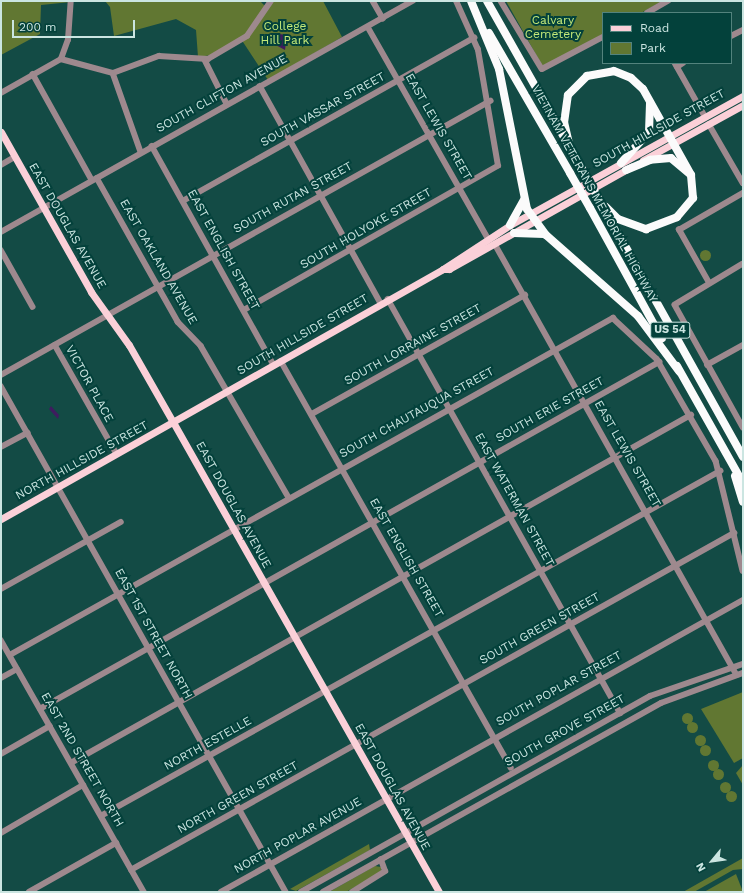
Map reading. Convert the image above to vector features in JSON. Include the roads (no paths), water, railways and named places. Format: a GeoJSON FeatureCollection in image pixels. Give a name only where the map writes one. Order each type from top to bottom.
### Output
{"type":"FeatureCollection","features":[{"type":"Feature","properties":{"kind":"highway","name":"VIETNAM VETERANS MEMORIAL HIGHWAY"},"geometry":{"type":"LineString","coordinates":[[471,1],[590,208],[679,371],[743,483]]}},
{"type":"Feature","properties":{"kind":"highway"},"geometry":{"type":"LineString","coordinates":[[471,1],[499,69],[524,198],[531,214],[546,235],[638,316],[679,371]]}},
{"type":"Feature","properties":{"kind":"highway","name":"VIETNAM VETERANS MEMORIAL HIGHWAY"},"geometry":{"type":"LineString","coordinates":[[487,1],[743,457]]}},
{"type":"Feature","properties":{"kind":"highway"},"geometry":{"type":"LineString","coordinates":[[570,148],[564,108],[570,91],[582,79],[599,72],[614,71],[631,78],[647,95],[673,138],[691,175],[693,198],[677,217],[661,225],[646,229],[632,226],[618,219],[600,201]]}},
{"type":"Feature","properties":{"kind":"highway"},"geometry":{"type":"LineString","coordinates":[[621,163],[649,132],[652,112],[647,95]]}},
{"type":"Feature","properties":{"kind":"highway"},"geometry":{"type":"LineString","coordinates":[[626,170],[663,157],[679,162],[691,175]]}},
{"type":"Feature","properties":{"kind":"highway"},"geometry":{"type":"LineString","coordinates":[[510,225],[520,211],[524,198]]}},
{"type":"Feature","properties":{"kind":"highway"},"geometry":{"type":"LineString","coordinates":[[514,233],[531,231],[546,235]]}},
{"type":"Feature","properties":{"kind":"highway"},"geometry":{"type":"LineString","coordinates":[[725,426],[743,449]]}},
{"type":"Feature","properties":{"kind":"highway"},"geometry":{"type":"LineString","coordinates":[[722,446],[743,502]]}},
{"type":"Feature","properties":{"kind":"main road","name":"SOUTH HILLSIDE STREET"},"geometry":{"type":"LineString","coordinates":[[444,269],[449,269],[496,244],[626,170],[705,116],[743,96]]}},
{"type":"Feature","properties":{"kind":"main road","name":"SOUTH HILLSIDE STREET"},"geometry":{"type":"LineString","coordinates":[[173,422],[444,269],[488,238],[621,163],[673,138],[709,124],[743,105]]}},
{"type":"Feature","properties":{"kind":"main road","name":"EAST DOUGLAS AVENUE"},"geometry":{"type":"LineString","coordinates":[[1,132],[44,208],[173,422],[439,892]]}},
{"type":"Feature","properties":{"kind":"main road","name":"NORTH HILLSIDE STREET"},"geometry":{"type":"LineString","coordinates":[[1,519],[173,422]]}},
{"type":"Feature","properties":{"kind":"street"},"geometry":{"type":"LineString","coordinates":[[1,93],[61,59],[68,40],[72,1]]}},
{"type":"Feature","properties":{"kind":"street"},"geometry":{"type":"LineString","coordinates":[[61,59],[113,73],[159,56],[205,60],[247,36],[271,1]]}},
{"type":"Feature","properties":{"kind":"street"},"geometry":{"type":"LineString","coordinates":[[373,1],[383,18]]}},
{"type":"Feature","properties":{"kind":"street","name":"SOUTH CLIFTON AVENUE"},"geometry":{"type":"LineString","coordinates":[[1,232],[141,152],[413,1]]}},
{"type":"Feature","properties":{"kind":"street"},"geometry":{"type":"LineString","coordinates":[[456,1],[474,38],[490,101]]}},
{"type":"Feature","properties":{"kind":"street"},"geometry":{"type":"LineString","coordinates":[[501,1],[542,69],[602,38]]}},
{"type":"Feature","properties":{"kind":"street"},"geometry":{"type":"LineString","coordinates":[[649,12],[668,1]]}},
{"type":"Feature","properties":{"kind":"street","name":"EAST LEWIS STREET"},"geometry":{"type":"LineString","coordinates":[[368,27],[488,238]]}},
{"type":"Feature","properties":{"kind":"street"},"geometry":{"type":"LineString","coordinates":[[732,36],[743,30]]}},
{"type":"Feature","properties":{"kind":"street","name":"SOUTH VASSAR STREET"},"geometry":{"type":"LineString","coordinates":[[183,201],[474,38]]}},
{"type":"Feature","properties":{"kind":"street"},"geometry":{"type":"LineString","coordinates":[[205,60],[227,104]]}},
{"type":"Feature","properties":{"kind":"street"},"geometry":{"type":"LineString","coordinates":[[676,65],[705,116]]}},
{"type":"Feature","properties":{"kind":"street"},"geometry":{"type":"LineString","coordinates":[[113,73],[141,152]]}},
{"type":"Feature","properties":{"kind":"street","name":"EAST OAKLAND AVENUE"},"geometry":{"type":"LineString","coordinates":[[33,74],[159,286],[184,331],[201,346],[289,498]]}},
{"type":"Feature","properties":{"kind":"street","name":"EAST WATERMAN STREET"},"geometry":{"type":"LineString","coordinates":[[260,86],[352,250],[419,354],[572,624],[620,713]]}},
{"type":"Feature","properties":{"kind":"street","name":"SOUTH RUTAN STREET"},"geometry":{"type":"LineString","coordinates":[[1,375],[490,101]]}},
{"type":"Feature","properties":{"kind":"street","name":"SOUTH HOLYOKE STREET"},"geometry":{"type":"LineString","coordinates":[[244,310],[498,166],[490,101]]}},
{"type":"Feature","properties":{"kind":"street"},"geometry":{"type":"LineString","coordinates":[[709,124],[743,183]]}},
{"type":"Feature","properties":{"kind":"street","name":"EAST ENGLISH STREET"},"geometry":{"type":"LineString","coordinates":[[152,146],[274,365]]}},
{"type":"Feature","properties":{"kind":"street"},"geometry":{"type":"LineString","coordinates":[[1,165],[15,157]]}},
{"type":"Feature","properties":{"kind":"street"},"geometry":{"type":"LineString","coordinates":[[709,283],[680,228],[743,193]]}},
{"type":"Feature","properties":{"kind":"street","name":"EAST LEWIS STREET"},"geometry":{"type":"LineString","coordinates":[[496,244],[647,510],[734,668],[740,674]]}},
{"type":"Feature","properties":{"kind":"street"},"geometry":{"type":"LineString","coordinates":[[1,250],[33,307]]}},
{"type":"Feature","properties":{"kind":"street"},"geometry":{"type":"LineString","coordinates":[[742,423],[707,365],[675,305],[709,283],[743,264]]}},
{"type":"Feature","properties":{"kind":"street","name":"SOUTH LORRAINE STREET"},"geometry":{"type":"LineString","coordinates":[[312,414],[525,295]]}},
{"type":"Feature","properties":{"kind":"street","name":"SOUTH CHAUTAUQUA STREET"},"geometry":{"type":"LineString","coordinates":[[10,655],[449,408],[613,318],[659,362]]}},
{"type":"Feature","properties":{"kind":"street","name":"VICTOR PLACE"},"geometry":{"type":"LineString","coordinates":[[55,345],[117,454]]}},
{"type":"Feature","properties":{"kind":"street"},"geometry":{"type":"LineString","coordinates":[[707,365],[743,345]]}},
{"type":"Feature","properties":{"kind":"street","name":"EAST ENGLISH STREET"},"geometry":{"type":"LineString","coordinates":[[281,360],[511,767]]}},
{"type":"Feature","properties":{"kind":"street"},"geometry":{"type":"LineString","coordinates":[[659,362],[691,416],[720,470],[743,572]]}},
{"type":"Feature","properties":{"kind":"street","name":"SOUTH ERIE STREET"},"geometry":{"type":"LineString","coordinates":[[40,709],[659,362]]}},
{"type":"Feature","properties":{"kind":"street","name":"EAST 1ST STREET NORTH"},"geometry":{"type":"LineString","coordinates":[[1,386],[286,892]]}},
{"type":"Feature","properties":{"kind":"street"},"geometry":{"type":"LineString","coordinates":[[71,763],[691,416]]}},
{"type":"Feature","properties":{"kind":"street"},"geometry":{"type":"LineString","coordinates":[[1,447],[27,432]]}},
{"type":"Feature","properties":{"kind":"street","name":"NORTH ESTELLE"},"geometry":{"type":"LineString","coordinates":[[101,816],[720,470]]}},
{"type":"Feature","properties":{"kind":"street"},"geometry":{"type":"LineString","coordinates":[[1,589],[121,522]]}},
{"type":"Feature","properties":{"kind":"street","name":"SOUTH GREEN STREET"},"geometry":{"type":"LineString","coordinates":[[356,745],[734,533]]}},
{"type":"Feature","properties":{"kind":"street","name":"SOUTH POPLAR STREET"},"geometry":{"type":"LineString","coordinates":[[386,799],[743,600]]}},
{"type":"Feature","properties":{"kind":"street","name":"EAST 2ND STREET NORTH"},"geometry":{"type":"LineString","coordinates":[[1,640],[144,892]]}},
{"type":"Feature","properties":{"kind":"street","name":"SOUTH GROVE STREET"},"geometry":{"type":"LineString","coordinates":[[301,892],[620,713],[662,691],[743,664]]}},
{"type":"Feature","properties":{"kind":"street"},"geometry":{"type":"LineString","coordinates":[[1,678],[18,669]]}},
{"type":"Feature","properties":{"kind":"street","name":"SOUTH GROVE STREET"},"geometry":{"type":"LineString","coordinates":[[323,892],[661,703],[740,674]]}},
{"type":"Feature","properties":{"kind":"street"},"geometry":{"type":"LineString","coordinates":[[1,754],[50,726]]}},
{"type":"Feature","properties":{"kind":"street","name":"NORTH GREEN STREET"},"geometry":{"type":"LineString","coordinates":[[131,870],[356,745]]}},
{"type":"Feature","properties":{"kind":"street"},"geometry":{"type":"LineString","coordinates":[[1,833],[84,786]]}},
{"type":"Feature","properties":{"kind":"street","name":"NORTH POPLAR AVENUE"},"geometry":{"type":"LineString","coordinates":[[221,892],[386,799]]}},
{"type":"Feature","properties":{"kind":"street"},"geometry":{"type":"LineString","coordinates":[[29,892],[116,843]]}},
{"type":"Feature","properties":{"kind":"street"},"geometry":{"type":"LineString","coordinates":[[352,892],[385,871],[381,860]]}},
{"type":"Feature","properties":{"kind":"park label","name":"Calvary Cemetery"},"geometry":{"type":"Point","coordinates":[553,28]}},
{"type":"Feature","properties":{"kind":"park label","name":"College Hill Park"},"geometry":{"type":"Point","coordinates":[285,34]}}]}
